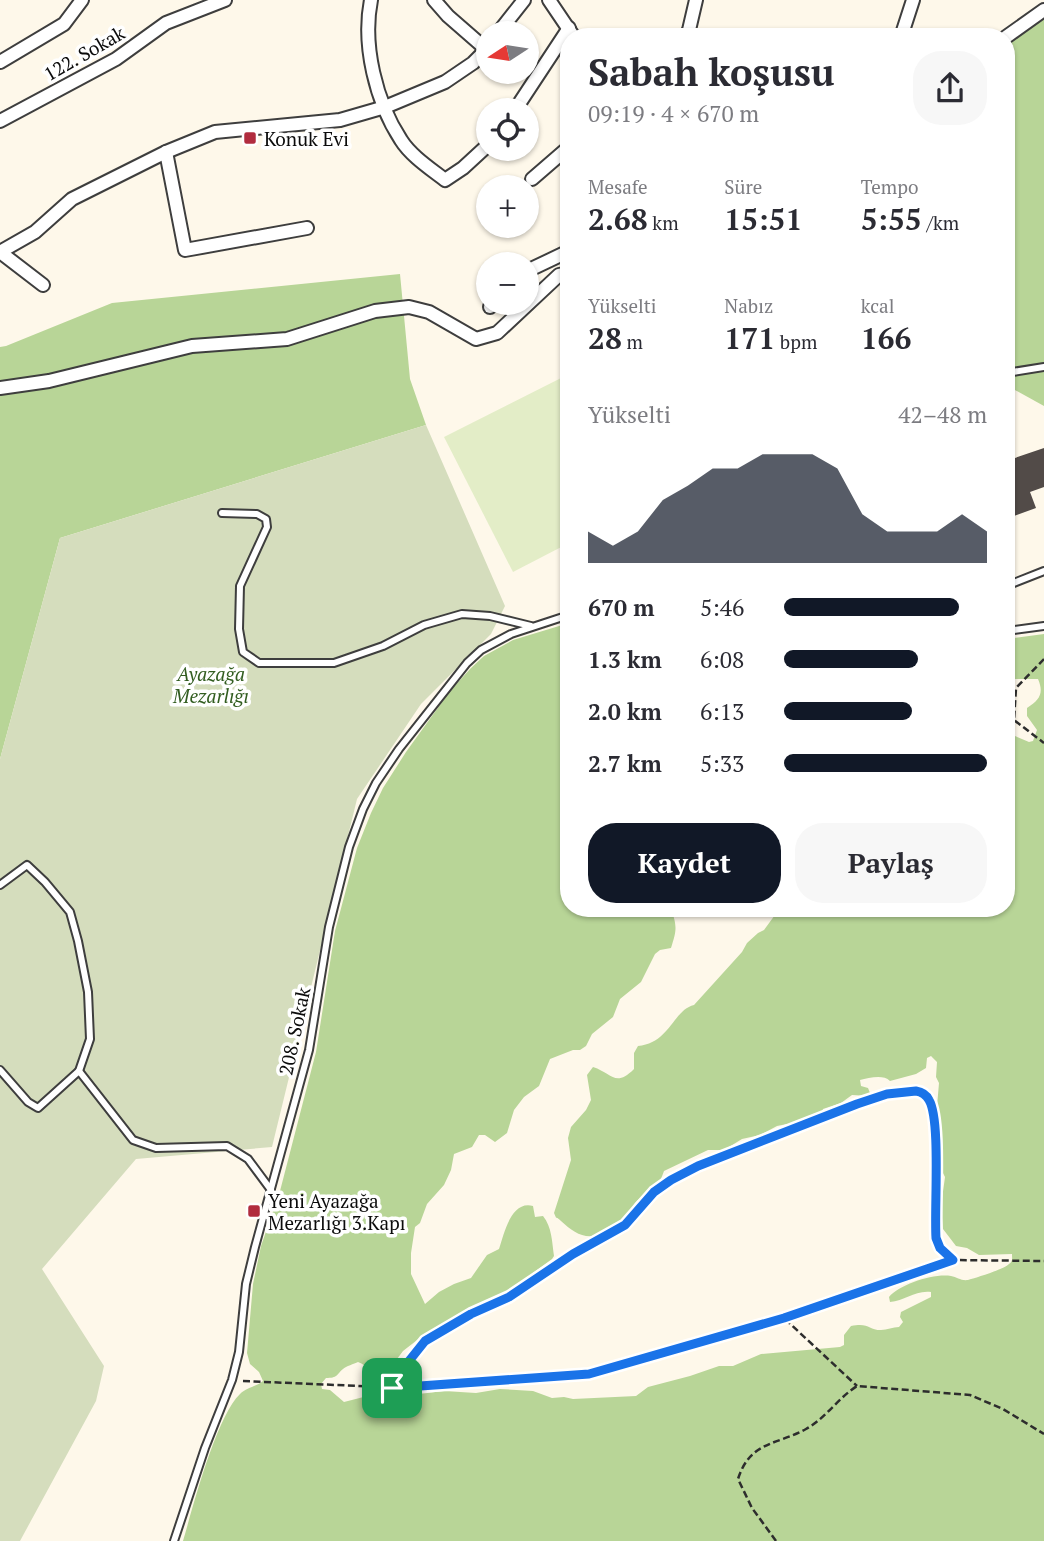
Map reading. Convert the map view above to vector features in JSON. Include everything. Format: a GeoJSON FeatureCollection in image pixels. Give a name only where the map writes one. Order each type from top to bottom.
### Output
{"type":"FeatureCollection","features":[{"type":"Feature","properties":{"kind":"street"},"geometry":{"type":"LineString","coordinates":[[0,62],[64,24],[82,0]]}},
{"type":"Feature","properties":{"kind":"street","name":"122. Sokak"},"geometry":{"type":"LineString","coordinates":[[0,121],[116,59],[166,23],[225,0]]}},
{"type":"Feature","properties":{"kind":"street"},"geometry":{"type":"LineString","coordinates":[[371,0],[369,56],[386,107],[402,141],[428,167],[446,180],[476,156]]}},
{"type":"Feature","properties":{"kind":"street"},"geometry":{"type":"LineString","coordinates":[[434,0],[448,16],[476,39]]}},
{"type":"Feature","properties":{"kind":"street"},"geometry":{"type":"LineString","coordinates":[[507,21],[524,0]]}},
{"type":"Feature","properties":{"kind":"street"},"geometry":{"type":"LineString","coordinates":[[549,0],[569,28]]}},
{"type":"Feature","properties":{"kind":"street"},"geometry":{"type":"LineString","coordinates":[[689,28],[696,0]]}},
{"type":"Feature","properties":{"kind":"street"},"geometry":{"type":"LineString","coordinates":[[904,28],[913,0]]}},
{"type":"Feature","properties":{"kind":"street"},"geometry":{"type":"LineString","coordinates":[[1015,31],[1044,10]]}},
{"type":"Feature","properties":{"kind":"street"},"geometry":{"type":"LineString","coordinates":[[524,98],[560,48]]}},
{"type":"Feature","properties":{"kind":"street"},"geometry":{"type":"LineString","coordinates":[[43,285],[0,252],[35,232],[72,199],[166,152],[215,132],[340,120],[386,107],[445,82],[476,60]]}},
{"type":"Feature","properties":{"kind":"street"},"geometry":{"type":"LineString","coordinates":[[166,152],[184,250],[307,228]]}},
{"type":"Feature","properties":{"kind":"street"},"geometry":{"type":"LineString","coordinates":[[536,175],[560,155]]}},
{"type":"Feature","properties":{"kind":"street"},"geometry":{"type":"LineString","coordinates":[[539,265],[560,255]]}},
{"type":"Feature","properties":{"kind":"street"},"geometry":{"type":"LineString","coordinates":[[0,388],[49,382],[192,346],[287,339],[375,312],[409,307],[429,313],[476,339],[497,333],[560,275]]}},
{"type":"Feature","properties":{"kind":"lane"},"geometry":{"type":"LineString","coordinates":[[1015,372],[1044,367]]}},
{"type":"Feature","properties":{"kind":"lane"},"geometry":{"type":"LineString","coordinates":[[222,513],[257,514],[266,519],[267,527],[240,586],[239,629],[243,652],[259,663],[334,663],[383,646],[424,625],[462,614],[489,616],[533,626]]}},
{"type":"Feature","properties":{"kind":"lane"},"geometry":{"type":"LineString","coordinates":[[1015,582],[1044,571]]}},
{"type":"Feature","properties":{"kind":"lane","name":"208. Sokak"},"geometry":{"type":"LineString","coordinates":[[174,1541],[205,1448],[232,1380],[239,1352],[246,1284],[309,1050],[329,927],[349,847],[363,809],[376,783],[399,749],[467,663],[511,634],[560,618]]}},
{"type":"Feature","properties":{"kind":"lane"},"geometry":{"type":"LineString","coordinates":[[1015,630],[1044,626]]}},
{"type":"Feature","properties":{"kind":"lane"},"geometry":{"type":"LineString","coordinates":[[0,885],[27,865],[70,912],[88,992],[90,1039],[79,1071],[38,1108],[28,1102],[0,1070]]}},
{"type":"Feature","properties":{"kind":"lane"},"geometry":{"type":"LineString","coordinates":[[79,1071],[133,1140],[156,1148],[227,1146],[248,1159],[271,1190]]}},
{"type":"Feature","properties":{"kind":"path"},"geometry":{"type":"LineString","coordinates":[[1015,704],[1016,688],[1044,659]]}},
{"type":"Feature","properties":{"kind":"path"},"geometry":{"type":"LineString","coordinates":[[1015,721],[1044,743]]}},
{"type":"Feature","properties":{"kind":"path"},"geometry":{"type":"LineString","coordinates":[[392,1388],[425,1341],[471,1314],[509,1297],[573,1254],[625,1225],[654,1192],[671,1180],[710,1161],[887,1094],[922,1092],[928,1098],[935,1135],[936,1238],[940,1248],[953,1260]]}},
{"type":"Feature","properties":{"kind":"path"},"geometry":{"type":"LineString","coordinates":[[232,1380],[392,1388],[589,1374],[784,1318],[953,1260],[1044,1261]]}},
{"type":"Feature","properties":{"kind":"path"},"geometry":{"type":"LineString","coordinates":[[784,1318],[857,1386]]}},
{"type":"Feature","properties":{"kind":"path"},"geometry":{"type":"LineString","coordinates":[[776,1541],[752,1508],[738,1479],[742,1465],[750,1455],[766,1444],[806,1429],[857,1386],[970,1395],[1003,1409],[1044,1434]]}},
{"type":"Feature","properties":{"kind":"green space"},"geometry":{"type":"Polygon","coordinates":[[[1044,19],[1044,406],[1015,390],[1015,39],[1044,19]]]}},
{"type":"Feature","properties":{"kind":"green space"},"geometry":{"type":"Polygon","coordinates":[[[400,274],[410,379],[426,425],[60,538],[0,759],[0,347],[112,303],[400,274]]]}},
{"type":"Feature","properties":{"kind":"green space"},"geometry":{"type":"Polygon","coordinates":[[[560,379],[560,548],[513,572],[444,437],[560,379]]]}},
{"type":"Feature","properties":{"kind":"green space","name":"Ayazağa Mezarlığı"},"geometry":{"type":"Polygon","coordinates":[[[426,425],[505,606],[491,634],[421,704],[357,799],[272,1147],[136,1159],[42,1269],[104,1366],[96,1401],[20,1541],[0,1541],[0,759],[60,538],[426,425]]]}},
{"type":"Feature","properties":{"kind":"green space"},"geometry":{"type":"Polygon","coordinates":[[[560,626],[560,917],[673,917],[676,928],[671,948],[655,954],[641,982],[620,999],[613,1017],[592,1034],[586,1046],[550,1059],[539,1086],[524,1097],[514,1110],[507,1133],[495,1142],[485,1135],[479,1135],[472,1147],[454,1154],[444,1185],[427,1204],[420,1223],[415,1227],[411,1274],[425,1304],[439,1292],[471,1278],[487,1255],[499,1249],[514,1213],[525,1206],[533,1206],[535,1217],[543,1216],[546,1220],[552,1240],[552,1259],[507,1292],[468,1310],[421,1337],[403,1351],[394,1363],[391,1374],[381,1380],[358,1362],[344,1368],[335,1377],[326,1378],[321,1384],[322,1389],[330,1390],[344,1402],[387,1391],[419,1394],[444,1391],[476,1393],[500,1389],[533,1391],[552,1398],[636,1396],[648,1387],[719,1366],[733,1366],[761,1354],[840,1347],[844,1345],[844,1335],[851,1326],[861,1325],[881,1330],[899,1327],[903,1322],[901,1312],[931,1297],[931,1292],[890,1302],[889,1297],[894,1292],[918,1280],[936,1276],[968,1280],[996,1271],[1010,1263],[1012,1254],[979,1255],[967,1248],[956,1246],[943,1229],[941,1206],[945,1177],[938,1163],[941,1134],[936,1118],[939,1083],[936,1077],[937,1062],[931,1056],[927,1058],[926,1068],[916,1074],[890,1081],[880,1077],[860,1080],[861,1086],[868,1088],[869,1096],[852,1095],[841,1103],[823,1109],[821,1116],[805,1125],[777,1126],[760,1135],[742,1139],[724,1150],[708,1150],[664,1171],[658,1185],[635,1203],[628,1218],[620,1226],[598,1235],[581,1235],[556,1218],[554,1213],[571,1160],[568,1138],[571,1127],[591,1100],[587,1075],[593,1067],[618,1078],[628,1075],[634,1069],[634,1053],[638,1046],[657,1039],[681,1013],[694,1005],[747,943],[764,930],[773,917],[1015,917],[1015,736],[1033,741],[1037,730],[1027,716],[1027,708],[1038,699],[1041,688],[1038,679],[1015,679],[1015,638],[1044,634],[1044,1541],[183,1541],[206,1463],[222,1422],[240,1394],[263,1381],[259,1372],[250,1364],[247,1353],[253,1284],[261,1246],[280,1191],[316,1052],[335,931],[357,848],[383,788],[450,691],[484,656],[513,640],[560,626]]]}},
{"type":"Feature","properties":{"kind":"building"},"geometry":{"type":"Polygon","coordinates":[[[1044,448],[1044,487],[1030,492],[1036,508],[1015,516],[1015,458],[1044,448]]]}},
{"type":"Feature","properties":{"kind":"place","name":"Konuk Evi"},"geometry":{"type":"Point","coordinates":[250,138]}},
{"type":"Feature","properties":{"kind":"place","name":"Yeni Ayazağa Mezarlığı 3.Kapı"},"geometry":{"type":"Point","coordinates":[254,1211]}},
{"type":"Feature","properties":{"kind":"route"},"geometry":{"type":"LineString","coordinates":[[916,1091],[922,1092],[928,1098],[935,1135],[936,1238],[940,1248],[953,1260],[784,1318],[589,1374],[392,1388],[425,1341],[471,1314],[509,1297],[573,1254],[625,1225],[639,1206],[671,1180],[698,1166],[887,1094],[916,1091]]}}]}
